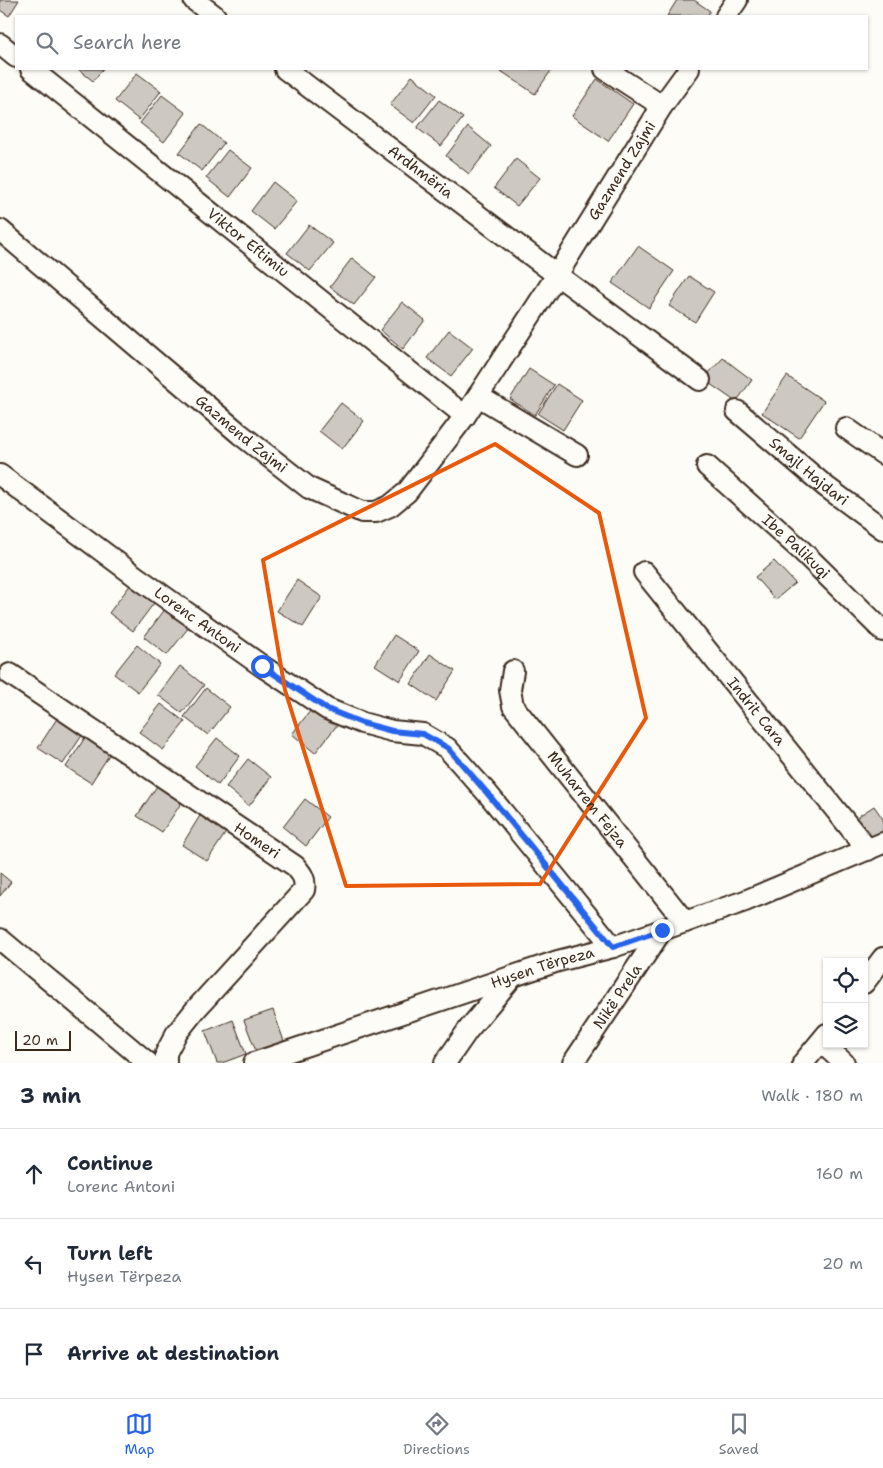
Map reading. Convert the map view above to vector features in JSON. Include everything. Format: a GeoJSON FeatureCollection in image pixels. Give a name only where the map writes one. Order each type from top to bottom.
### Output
{"type":"FeatureCollection","features":[{"type":"Feature","properties":{"kind":"street"},"geometry":{"type":"LineString","coordinates":[[194,0],[214,15]]}},
{"type":"Feature","properties":{"kind":"street"},"geometry":{"type":"LineString","coordinates":[[727,15],[738,0]]}},
{"type":"Feature","properties":{"kind":"street"},"geometry":{"type":"LineString","coordinates":[[0,44],[15,56]]}},
{"type":"Feature","properties":{"kind":"street","name":"Viktor Eftimiu"},"geometry":{"type":"LineString","coordinates":[[32,70],[466,416]]}},
{"type":"Feature","properties":{"kind":"street","name":"Ardhmëria"},"geometry":{"type":"LineString","coordinates":[[285,70],[557,275]]}},
{"type":"Feature","properties":{"kind":"street"},"geometry":{"type":"LineString","coordinates":[[607,70],[662,106]]}},
{"type":"Feature","properties":{"kind":"street","name":"Gazmend Zajmi"},"geometry":{"type":"LineString","coordinates":[[0,230],[240,434],[301,482],[309,488],[362,512],[376,512],[390,506],[407,492],[466,416],[557,275],[662,106],[688,70]]}},
{"type":"Feature","properties":{"kind":"street"},"geometry":{"type":"LineString","coordinates":[[557,275],[700,380]]}},
{"type":"Feature","properties":{"kind":"street"},"geometry":{"type":"LineString","coordinates":[[478,396],[577,455]]}},
{"type":"Feature","properties":{"kind":"street","name":"Smajl Hajdari"},"geometry":{"type":"LineString","coordinates":[[736,411],[825,486],[883,530]]}},
{"type":"Feature","properties":{"kind":"street"},"geometry":{"type":"LineString","coordinates":[[846,428],[883,454]]}},
{"type":"Feature","properties":{"kind":"street","name":"Ibe Palikuqi"},"geometry":{"type":"LineString","coordinates":[[707,466],[802,551],[883,631]]}},
{"type":"Feature","properties":{"kind":"street","name":"Lorenc Antoni"},"geometry":{"type":"LineString","coordinates":[[0,475],[138,578],[262,666],[327,709],[362,723],[392,731],[423,734],[448,748],[613,947]]}},
{"type":"Feature","properties":{"kind":"street","name":"Indrit Cara"},"geometry":{"type":"LineString","coordinates":[[644,572],[876,846]]}},
{"type":"Feature","properties":{"kind":"street","name":"Muharrem Fejza"},"geometry":{"type":"LineString","coordinates":[[513,671],[510,690],[513,706],[685,922]]}},
{"type":"Feature","properties":{"kind":"street","name":"Homeri"},"geometry":{"type":"LineString","coordinates":[[10,674],[295,866],[305,882],[304,890],[176,1034],[166,1053],[166,1063]]}},
{"type":"Feature","properties":{"kind":"street","name":"Hysen Tërpeza"},"geometry":{"type":"LineString","coordinates":[[254,1063],[558,960],[613,947],[685,922],[745,901],[876,846]]}},
{"type":"Feature","properties":{"kind":"street","name":"Nikë Prela"},"geometry":{"type":"LineString","coordinates":[[573,1063],[662,930]]}},
{"type":"Feature","properties":{"kind":"street"},"geometry":{"type":"LineString","coordinates":[[0,939],[148,1063]]}},
{"type":"Feature","properties":{"kind":"street"},"geometry":{"type":"LineString","coordinates":[[868,978],[883,958]]}},
{"type":"Feature","properties":{"kind":"street"},"geometry":{"type":"LineString","coordinates":[[445,1063],[468,1030],[514,976]]}},
{"type":"Feature","properties":{"kind":"street"},"geometry":{"type":"LineString","coordinates":[[803,1063],[823,1039]]}},
{"type":"Feature","properties":{"kind":"street"},"geometry":{"type":"LineString","coordinates":[[832,1048],[844,1063]]}},
{"type":"Feature","properties":{"kind":"highlighted area"},"geometry":{"type":"Polygon","coordinates":[[[495,444],[599,513],[646,718],[540,884],[346,886],[285,690],[263,560],[495,444]]]}},
{"type":"Feature","properties":{"kind":"building"},"geometry":{"type":"Polygon","coordinates":[[[0,0],[19,0],[9,16],[0,10],[0,0]]]}},
{"type":"Feature","properties":{"kind":"building"},"geometry":{"type":"Polygon","coordinates":[[[677,0],[694,0],[710,11],[708,15],[668,15],[677,0]]]}},
{"type":"Feature","properties":{"kind":"building"},"geometry":{"type":"Polygon","coordinates":[[[79,70],[102,70],[93,81],[79,70]]]}},
{"type":"Feature","properties":{"kind":"building"},"geometry":{"type":"Polygon","coordinates":[[[499,70],[551,70],[535,94],[499,70]]]}},
{"type":"Feature","properties":{"kind":"building"},"geometry":{"type":"Polygon","coordinates":[[[137,73],[161,91],[139,120],[115,101],[137,73]]]}},
{"type":"Feature","properties":{"kind":"building"},"geometry":{"type":"Polygon","coordinates":[[[412,76],[436,95],[414,123],[390,105],[412,76]]]}},
{"type":"Feature","properties":{"kind":"building"},"geometry":{"type":"Polygon","coordinates":[[[597,79],[633,104],[608,141],[572,116],[597,79]]]}},
{"type":"Feature","properties":{"kind":"building"},"geometry":{"type":"Polygon","coordinates":[[[162,95],[186,113],[164,142],[140,123],[162,95]]]}},
{"type":"Feature","properties":{"kind":"building"},"geometry":{"type":"Polygon","coordinates":[[[439,100],[463,118],[441,146],[417,128],[439,100]]]}},
{"type":"Feature","properties":{"kind":"building"},"geometry":{"type":"Polygon","coordinates":[[[201,124],[224,143],[202,171],[179,153],[201,124]]]}},
{"type":"Feature","properties":{"kind":"building"},"geometry":{"type":"Polygon","coordinates":[[[468,127],[491,146],[469,174],[446,156],[468,127]]]}},
{"type":"Feature","properties":{"kind":"building"},"geometry":{"type":"Polygon","coordinates":[[[228,150],[252,168],[230,197],[206,178],[228,150]]]}},
{"type":"Feature","properties":{"kind":"building"},"geometry":{"type":"Polygon","coordinates":[[[516,159],[540,178],[517,206],[494,188],[516,159]]]}},
{"type":"Feature","properties":{"kind":"building"},"geometry":{"type":"Polygon","coordinates":[[[273,182],[297,201],[274,229],[251,211],[273,182]]]}},
{"type":"Feature","properties":{"kind":"building"},"geometry":{"type":"Polygon","coordinates":[[[309,225],[333,243],[310,271],[287,253],[309,225]]]}},
{"type":"Feature","properties":{"kind":"building"},"geometry":{"type":"Polygon","coordinates":[[[638,246],[674,271],[649,308],[612,283],[638,246]]]}},
{"type":"Feature","properties":{"kind":"building"},"geometry":{"type":"Polygon","coordinates":[[[352,258],[376,277],[354,305],[330,287],[352,258]]]}},
{"type":"Feature","properties":{"kind":"building"},"geometry":{"type":"Polygon","coordinates":[[[689,276],[714,292],[695,322],[669,306],[689,276]]]}},
{"type":"Feature","properties":{"kind":"building"},"geometry":{"type":"Polygon","coordinates":[[[402,302],[425,320],[403,349],[380,330],[402,302]]]}},
{"type":"Feature","properties":{"kind":"building"},"geometry":{"type":"Polygon","coordinates":[[[449,330],[473,348],[451,376],[427,358],[449,330]]]}},
{"type":"Feature","properties":{"kind":"building"},"geometry":{"type":"Polygon","coordinates":[[[723,358],[752,380],[736,402],[703,379],[723,358]]]}},
{"type":"Feature","properties":{"kind":"building"},"geometry":{"type":"Polygon","coordinates":[[[529,369],[554,385],[535,415],[510,399],[529,369]]]}},
{"type":"Feature","properties":{"kind":"building"},"geometry":{"type":"Polygon","coordinates":[[[787,376],[824,401],[799,438],[762,413],[787,376]]]}},
{"type":"Feature","properties":{"kind":"building"},"geometry":{"type":"Polygon","coordinates":[[[557,384],[582,400],[563,430],[538,414],[557,384]]]}},
{"type":"Feature","properties":{"kind":"building"},"geometry":{"type":"Polygon","coordinates":[[[341,403],[364,421],[342,449],[319,431],[341,403]]]}},
{"type":"Feature","properties":{"kind":"building"},"geometry":{"type":"Polygon","coordinates":[[[774,561],[795,583],[775,600],[755,577],[774,561]]]}},
{"type":"Feature","properties":{"kind":"building"},"geometry":{"type":"Polygon","coordinates":[[[297,580],[322,597],[303,627],[277,611],[297,580]]]}},
{"type":"Feature","properties":{"kind":"building"},"geometry":{"type":"Polygon","coordinates":[[[131,584],[154,603],[133,631],[109,613],[131,584]]]}},
{"type":"Feature","properties":{"kind":"building"},"geometry":{"type":"Polygon","coordinates":[[[166,608],[189,627],[167,655],[144,637],[166,608]]]}},
{"type":"Feature","properties":{"kind":"building"},"geometry":{"type":"Polygon","coordinates":[[[394,635],[419,651],[400,681],[375,665],[394,635]]]}},
{"type":"Feature","properties":{"kind":"building"},"geometry":{"type":"Polygon","coordinates":[[[137,645],[160,664],[138,692],[114,674],[137,645]]]}},
{"type":"Feature","properties":{"kind":"building"},"geometry":{"type":"Polygon","coordinates":[[[430,654],[455,671],[436,701],[411,684],[430,654]]]}},
{"type":"Feature","properties":{"kind":"building"},"geometry":{"type":"Polygon","coordinates":[[[180,666],[204,685],[182,713],[158,695],[180,666]]]}},
{"type":"Feature","properties":{"kind":"building"},"geometry":{"type":"Polygon","coordinates":[[[206,688],[230,707],[208,735],[184,717],[206,688]]]}},
{"type":"Feature","properties":{"kind":"building"},"geometry":{"type":"Polygon","coordinates":[[[161,704],[185,722],[163,750],[139,732],[161,704]]]}},
{"type":"Feature","properties":{"kind":"building"},"geometry":{"type":"Polygon","coordinates":[[[314,706],[338,724],[315,753],[292,734],[314,706]]]}},
{"type":"Feature","properties":{"kind":"building"},"geometry":{"type":"Polygon","coordinates":[[[58,717],[83,734],[63,764],[38,748],[58,717]]]}},
{"type":"Feature","properties":{"kind":"building"},"geometry":{"type":"Polygon","coordinates":[[[86,736],[111,752],[91,783],[66,767],[86,736]]]}},
{"type":"Feature","properties":{"kind":"building"},"geometry":{"type":"Polygon","coordinates":[[[217,738],[240,756],[218,785],[195,766],[217,738]]]}},
{"type":"Feature","properties":{"kind":"building"},"geometry":{"type":"Polygon","coordinates":[[[248,759],[271,777],[249,806],[226,787],[248,759]]]}},
{"type":"Feature","properties":{"kind":"building"},"geometry":{"type":"Polygon","coordinates":[[[157,786],[182,802],[162,832],[137,816],[157,786]]]}},
{"type":"Feature","properties":{"kind":"building"},"geometry":{"type":"Polygon","coordinates":[[[305,799],[328,817],[306,846],[283,827],[305,799]]]}},
{"type":"Feature","properties":{"kind":"building"},"geometry":{"type":"Polygon","coordinates":[[[874,806],[883,819],[883,831],[867,842],[851,821],[874,806]]]}},
{"type":"Feature","properties":{"kind":"building"},"geometry":{"type":"Polygon","coordinates":[[[201,814],[227,831],[207,861],[182,845],[201,814]]]}},
{"type":"Feature","properties":{"kind":"building"},"geometry":{"type":"Polygon","coordinates":[[[0,873],[11,882],[0,896],[0,873]]]}},
{"type":"Feature","properties":{"kind":"building"},"geometry":{"type":"Polygon","coordinates":[[[273,1010],[285,1044],[257,1054],[244,1020],[273,1010]]]}},
{"type":"Feature","properties":{"kind":"building"},"geometry":{"type":"Polygon","coordinates":[[[233,1020],[246,1054],[217,1063],[205,1031],[233,1020]]]}},
{"type":"Feature","properties":{"kind":"route"},"geometry":{"type":"LineString","coordinates":[[262,666],[327,709],[362,723],[392,731],[423,734],[448,748],[613,947],[662,930]]}}]}
